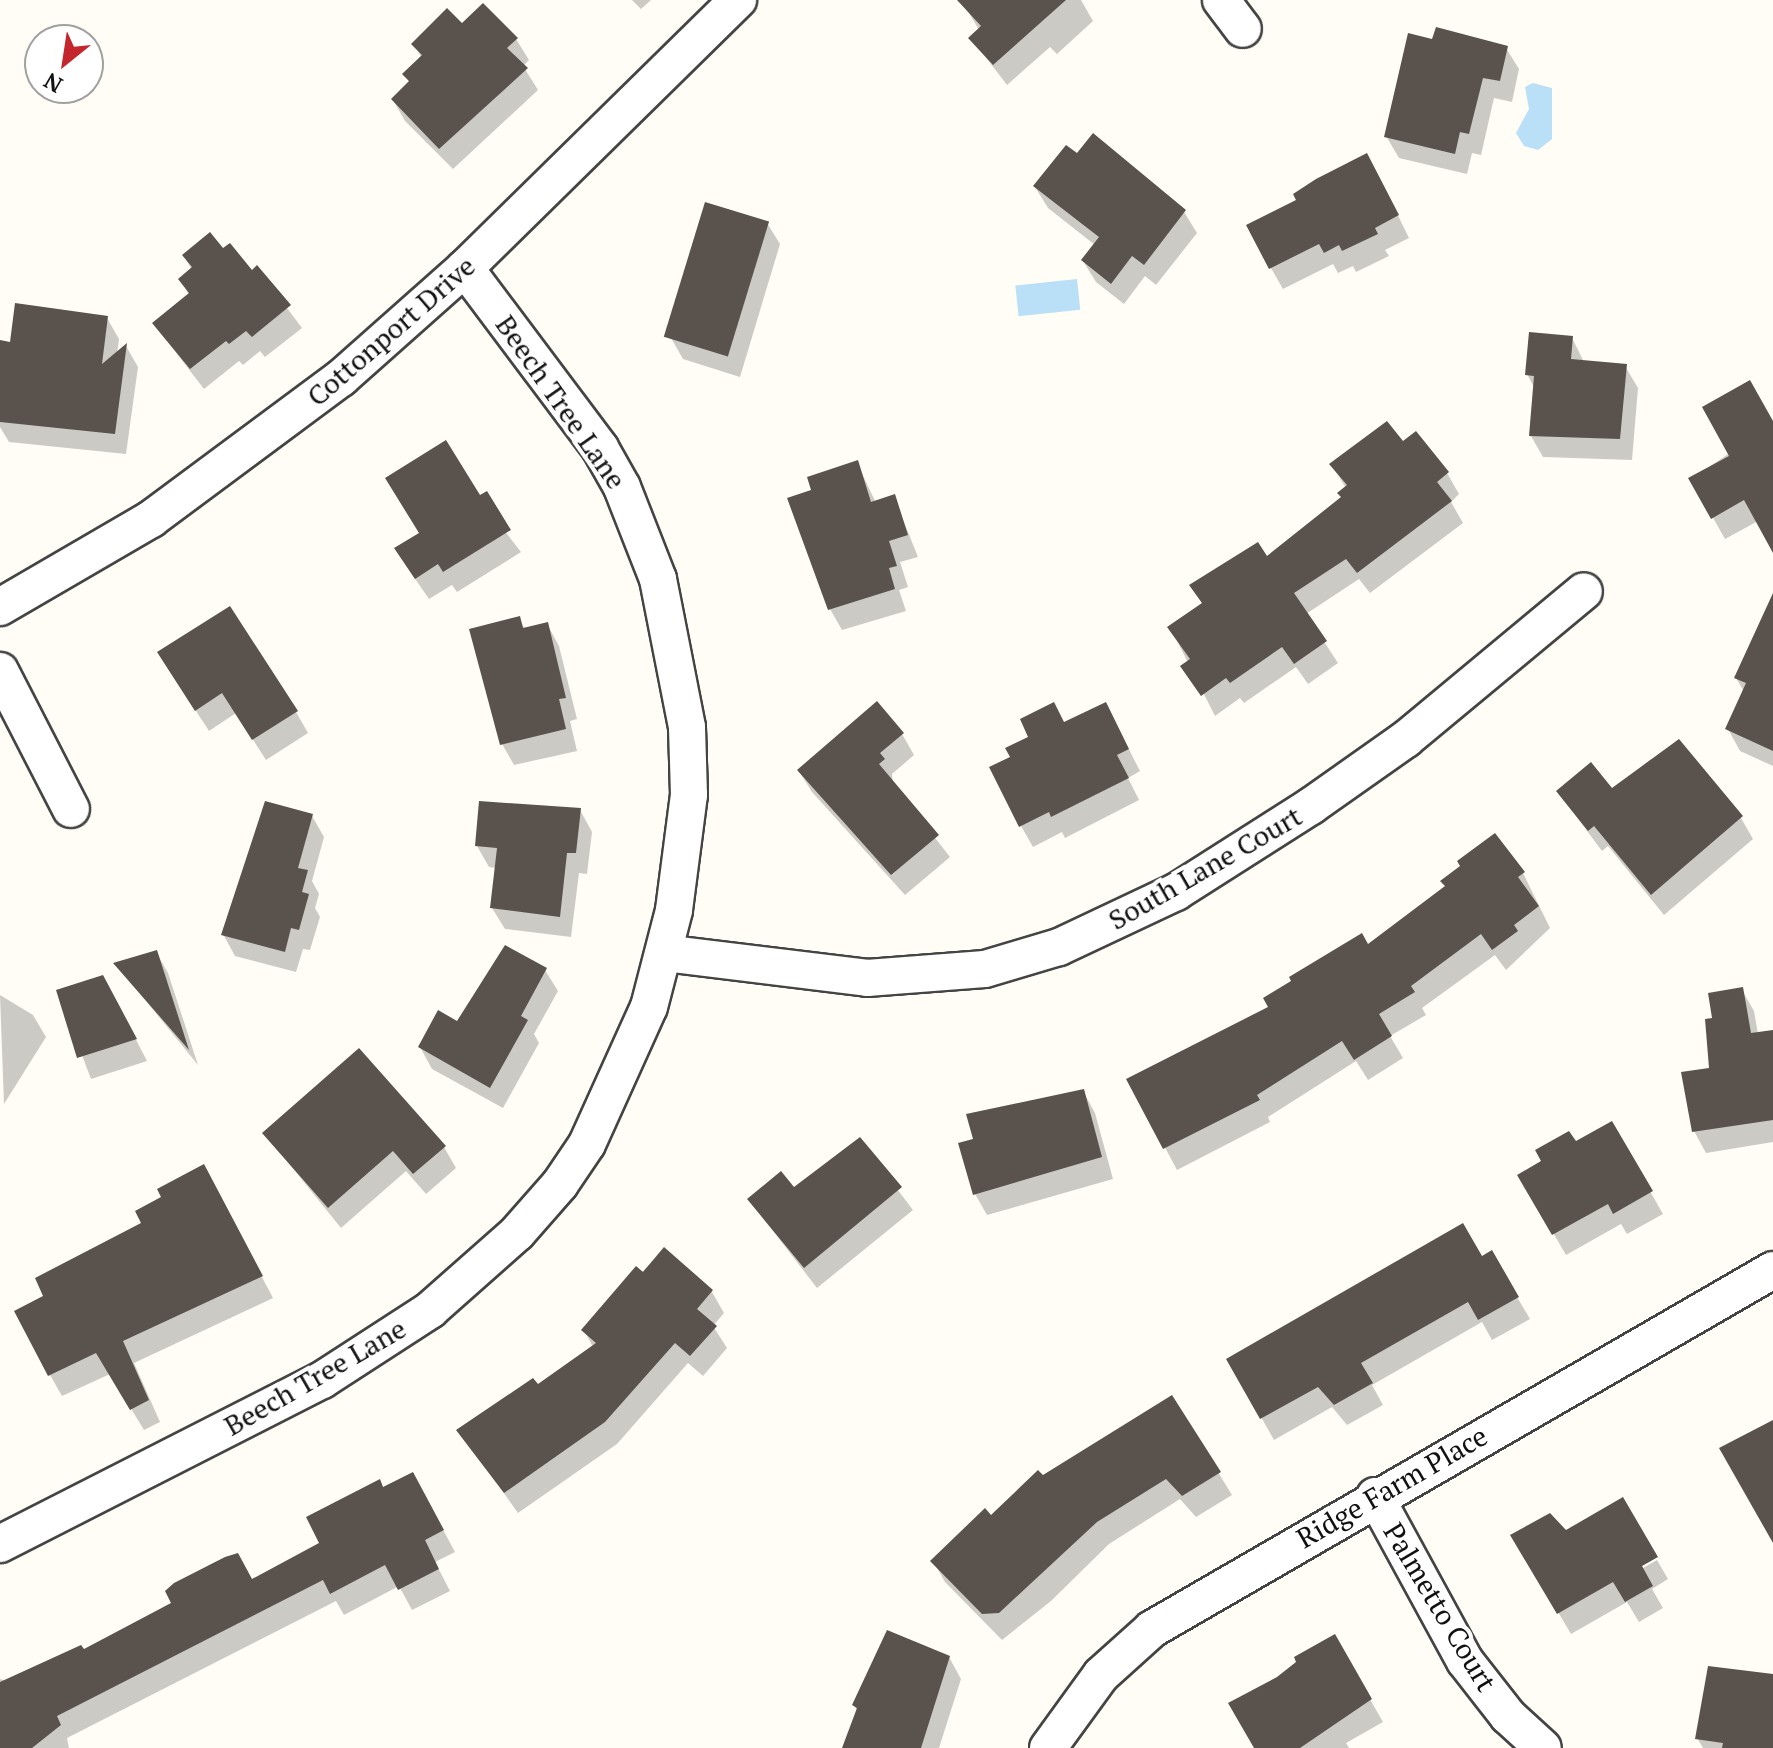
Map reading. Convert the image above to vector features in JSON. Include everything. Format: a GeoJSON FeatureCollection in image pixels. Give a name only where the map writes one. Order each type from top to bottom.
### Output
{"type":"FeatureCollection","features":[{"type":"Feature","properties":{"kind":"street","name":"Cottonport Drive"},"geometry":{"type":"LineString","coordinates":[[0,607],[113,544],[254,447],[465,268],[738,0]]}},
{"type":"Feature","properties":{"kind":"street"},"geometry":{"type":"LineString","coordinates":[[1221,0],[1243,29]]}},
{"type":"Feature","properties":{"kind":"street","name":"Beech Tree Lane"},"geometry":{"type":"LineString","coordinates":[[0,1544],[322,1380],[420,1318],[474,1274],[517,1233],[587,1144],[649,1007],[664,953],[689,784],[687,727],[658,579],[628,500],[600,448],[465,268]]}},
{"type":"Feature","properties":{"kind":"street","name":"South Lane Court"},"geometry":{"type":"LineString","coordinates":[[664,953],[867,978],[985,969],[1059,947],[1176,892],[1311,806],[1406,739],[1584,591]]}},
{"type":"Feature","properties":{"kind":"street"},"geometry":{"type":"LineString","coordinates":[[0,671],[71,809]]}},
{"type":"Feature","properties":{"kind":"street","name":"Ridge Farm Place"},"geometry":{"type":"LineString","coordinates":[[1048,1748],[1101,1675],[1152,1629],[1375,1496],[1773,1270]]}},
{"type":"Feature","properties":{"kind":"street","name":"Palmetto Court"},"geometry":{"type":"LineString","coordinates":[[1375,1496],[1465,1661],[1508,1716],[1543,1748]]}},
{"type":"Feature","properties":{"kind":"water"},"geometry":{"type":"Polygon","coordinates":[[[1533,83],[1552,88],[1552,139],[1538,150],[1524,146],[1516,133],[1529,109],[1525,87],[1533,83]]]}},
{"type":"Feature","properties":{"kind":"water"},"geometry":{"type":"Polygon","coordinates":[[[1077,279],[1080,310],[1019,316],[1015,285],[1077,279]]]}},
{"type":"Feature","properties":{"kind":"building"},"geometry":{"type":"Polygon","coordinates":[[[957,0],[1066,0],[993,65],[968,38],[981,26],[957,0]]]}},
{"type":"Feature","properties":{"kind":"building"},"geometry":{"type":"Polygon","coordinates":[[[483,3],[518,38],[507,48],[528,68],[439,149],[391,99],[409,81],[402,74],[422,55],[411,44],[447,8],[462,23],[483,3]]]}},
{"type":"Feature","properties":{"kind":"building"},"geometry":{"type":"Polygon","coordinates":[[[1436,27],[1508,46],[1500,81],[1483,78],[1469,134],[1460,132],[1455,154],[1384,137],[1408,33],[1432,39],[1436,27]]]}},
{"type":"Feature","properties":{"kind":"building"},"geometry":{"type":"Polygon","coordinates":[[[1093,133],[1186,210],[1144,265],[1132,256],[1111,284],[1081,260],[1099,237],[1033,186],[1066,145],[1077,153],[1093,133]]]}},
{"type":"Feature","properties":{"kind":"building"},"geometry":{"type":"Polygon","coordinates":[[[1367,153],[1399,215],[1375,228],[1378,234],[1342,251],[1339,245],[1324,253],[1319,244],[1269,269],[1246,225],[1296,200],[1293,194],[1367,153]]]}},
{"type":"Feature","properties":{"kind":"building"},"geometry":{"type":"Polygon","coordinates":[[[705,202],[769,222],[728,356],[664,337],[705,202]]]}},
{"type":"Feature","properties":{"kind":"building"},"geometry":{"type":"Polygon","coordinates":[[[210,232],[223,248],[230,243],[252,270],[257,265],[291,305],[252,337],[246,331],[229,344],[226,341],[190,369],[152,323],[189,293],[178,279],[192,267],[182,255],[210,232]]]}},
{"type":"Feature","properties":{"kind":"building"},"geometry":{"type":"Polygon","coordinates":[[[15,303],[108,316],[102,364],[127,343],[115,434],[0,422],[0,340],[10,342],[15,303]]]}},
{"type":"Feature","properties":{"kind":"building"},"geometry":{"type":"Polygon","coordinates":[[[1529,332],[1573,336],[1571,359],[1627,364],[1620,439],[1529,436],[1534,376],[1525,375],[1529,332]]]}},
{"type":"Feature","properties":{"kind":"building"},"geometry":{"type":"Polygon","coordinates":[[[1750,380],[1773,421],[1773,553],[1744,500],[1711,519],[1688,478],[1729,456],[1702,407],[1750,380]]]}},
{"type":"Feature","properties":{"kind":"building"},"geometry":{"type":"Polygon","coordinates":[[[1387,421],[1403,441],[1416,431],[1449,472],[1437,482],[1452,501],[1357,573],[1346,559],[1294,593],[1327,641],[1294,664],[1282,647],[1230,683],[1226,678],[1201,696],[1180,666],[1190,659],[1167,627],[1202,603],[1189,585],[1258,542],[1267,556],[1341,497],[1337,493],[1347,485],[1329,464],[1387,421]]]}},
{"type":"Feature","properties":{"kind":"building"},"geometry":{"type":"Polygon","coordinates":[[[446,440],[480,495],[487,491],[511,530],[443,572],[438,564],[415,579],[394,548],[419,533],[385,478],[446,440]]]}},
{"type":"Feature","properties":{"kind":"building"},"geometry":{"type":"Polygon","coordinates":[[[858,460],[871,502],[895,494],[908,535],[889,541],[897,566],[889,568],[895,589],[828,610],[787,498],[811,490],[807,477],[858,460]]]}},
{"type":"Feature","properties":{"kind":"building"},"geometry":{"type":"Polygon","coordinates":[[[1773,593],[1773,751],[1725,729],[1746,683],[1734,678],[1773,593]]]}},
{"type":"Feature","properties":{"kind":"building"},"geometry":{"type":"Polygon","coordinates":[[[230,606],[298,711],[252,740],[222,693],[195,711],[157,652],[230,606]]]}},
{"type":"Feature","properties":{"kind":"building"},"geometry":{"type":"Polygon","coordinates":[[[520,616],[523,628],[548,622],[566,698],[559,699],[566,729],[500,745],[469,629],[520,616]]]}},
{"type":"Feature","properties":{"kind":"building"},"geometry":{"type":"Polygon","coordinates":[[[877,701],[904,733],[880,753],[885,759],[879,764],[939,835],[891,875],[797,770],[877,701]]]}},
{"type":"Feature","properties":{"kind":"building"},"geometry":{"type":"Polygon","coordinates":[[[1054,702],[1064,722],[1106,702],[1129,749],[1117,755],[1129,778],[1051,817],[1049,812],[1019,827],[989,767],[1010,757],[1005,748],[1028,737],[1020,719],[1054,702]]]}},
{"type":"Feature","properties":{"kind":"building"},"geometry":{"type":"Polygon","coordinates":[[[1679,739],[1743,816],[1651,895],[1594,826],[1588,831],[1556,791],[1591,762],[1612,788],[1679,739]]]}},
{"type":"Feature","properties":{"kind":"building"},"geometry":{"type":"Polygon","coordinates":[[[265,801],[313,814],[298,868],[308,870],[302,892],[309,894],[299,930],[291,928],[285,952],[221,935],[265,801]]]}},
{"type":"Feature","properties":{"kind":"building"},"geometry":{"type":"Polygon","coordinates":[[[479,801],[581,808],[576,853],[567,853],[560,917],[490,908],[497,848],[475,846],[479,801]]]}},
{"type":"Feature","properties":{"kind":"building"},"geometry":{"type":"Polygon","coordinates":[[[1495,833],[1525,872],[1518,877],[1539,906],[1514,925],[1518,931],[1492,950],[1481,934],[1411,986],[1415,992],[1379,1014],[1392,1036],[1354,1060],[1342,1041],[1257,1095],[1260,1100],[1163,1149],[1126,1079],[1268,1007],[1263,998],[1291,981],[1289,977],[1362,933],[1368,944],[1445,886],[1440,881],[1460,866],[1457,861],[1495,833]]]}},
{"type":"Feature","properties":{"kind":"building"},"geometry":{"type":"Polygon","coordinates":[[[505,945],[547,968],[521,1016],[528,1020],[490,1088],[418,1047],[438,1010],[457,1021],[505,945]]]}},
{"type":"Feature","properties":{"kind":"building"},"geometry":{"type":"Polygon","coordinates":[[[157,950],[189,1050],[113,963],[157,950]]]}},
{"type":"Feature","properties":{"kind":"building"},"geometry":{"type":"Polygon","coordinates":[[[103,975],[137,1039],[77,1058],[56,990],[103,975]]]}},
{"type":"Feature","properties":{"kind":"building"},"geometry":{"type":"Polygon","coordinates":[[[1743,987],[1751,1033],[1773,1030],[1773,1120],[1692,1132],[1681,1072],[1709,1068],[1705,1019],[1712,1018],[1708,993],[1743,987]]]}},
{"type":"Feature","properties":{"kind":"building"},"geometry":{"type":"Polygon","coordinates":[[[359,1048],[446,1146],[413,1174],[393,1151],[328,1208],[262,1133],[359,1048]]]}},
{"type":"Feature","properties":{"kind":"building"},"geometry":{"type":"Polygon","coordinates":[[[1084,1089],[1102,1157],[973,1195],[958,1143],[973,1139],[966,1114],[1084,1089]]]}},
{"type":"Feature","properties":{"kind":"building"},"geometry":{"type":"Polygon","coordinates":[[[1612,1121],[1653,1191],[1613,1214],[1608,1204],[1552,1235],[1517,1175],[1541,1161],[1535,1150],[1569,1131],[1576,1141],[1612,1121]]]}},
{"type":"Feature","properties":{"kind":"building"},"geometry":{"type":"Polygon","coordinates":[[[860,1137],[902,1187],[804,1268],[747,1199],[781,1171],[794,1187],[860,1137]]]}},
{"type":"Feature","properties":{"kind":"building"},"geometry":{"type":"Polygon","coordinates":[[[204,1164],[263,1276],[123,1341],[149,1400],[130,1410],[96,1353],[48,1376],[14,1311],[43,1296],[35,1278],[141,1223],[135,1211],[161,1197],[157,1189],[204,1164]]]}},
{"type":"Feature","properties":{"kind":"building"},"geometry":{"type":"Polygon","coordinates":[[[1463,1223],[1482,1256],[1492,1250],[1519,1297],[1478,1320],[1468,1302],[1361,1363],[1373,1383],[1334,1405],[1318,1387],[1260,1419],[1226,1359],[1463,1223]]]}},
{"type":"Feature","properties":{"kind":"building"},"geometry":{"type":"Polygon","coordinates":[[[664,1247],[713,1290],[697,1309],[717,1326],[690,1356],[675,1343],[605,1422],[504,1493],[456,1430],[533,1378],[538,1384],[596,1343],[581,1330],[636,1266],[643,1272],[664,1247]]]}},
{"type":"Feature","properties":{"kind":"building"},"geometry":{"type":"Polygon","coordinates":[[[1172,1395],[1221,1472],[1182,1496],[1166,1479],[1097,1522],[999,1613],[982,1614],[930,1561],[985,1508],[991,1515],[1038,1470],[1043,1475],[1172,1395]]]}},
{"type":"Feature","properties":{"kind":"building"},"geometry":{"type":"Polygon","coordinates":[[[1773,1420],[1773,1543],[1719,1448],[1773,1420]]]}},
{"type":"Feature","properties":{"kind":"building"},"geometry":{"type":"Polygon","coordinates":[[[413,1472],[444,1530],[425,1540],[439,1569],[398,1590],[385,1565],[330,1594],[323,1580],[57,1716],[61,1725],[32,1748],[0,1748],[0,1682],[81,1645],[84,1649],[171,1603],[165,1591],[174,1583],[225,1557],[238,1553],[252,1579],[319,1543],[306,1517],[380,1479],[383,1487],[413,1472]]]}},
{"type":"Feature","properties":{"kind":"building"},"geometry":{"type":"Polygon","coordinates":[[[1623,1497],[1658,1557],[1642,1566],[1653,1586],[1625,1602],[1613,1582],[1557,1614],[1510,1535],[1550,1513],[1566,1530],[1623,1497]]]}},
{"type":"Feature","properties":{"kind":"building"},"geometry":{"type":"Polygon","coordinates":[[[887,1630],[950,1656],[921,1748],[842,1748],[857,1708],[852,1705],[887,1630]]]}},
{"type":"Feature","properties":{"kind":"building"},"geometry":{"type":"Polygon","coordinates":[[[1335,1634],[1372,1699],[1300,1748],[1254,1748],[1228,1703],[1277,1677],[1296,1662],[1294,1657],[1335,1634]]]}},
{"type":"Feature","properties":{"kind":"building"},"geometry":{"type":"Polygon","coordinates":[[[1708,1666],[1773,1674],[1773,1748],[1722,1748],[1723,1743],[1695,1739],[1708,1666]]]}}]}
